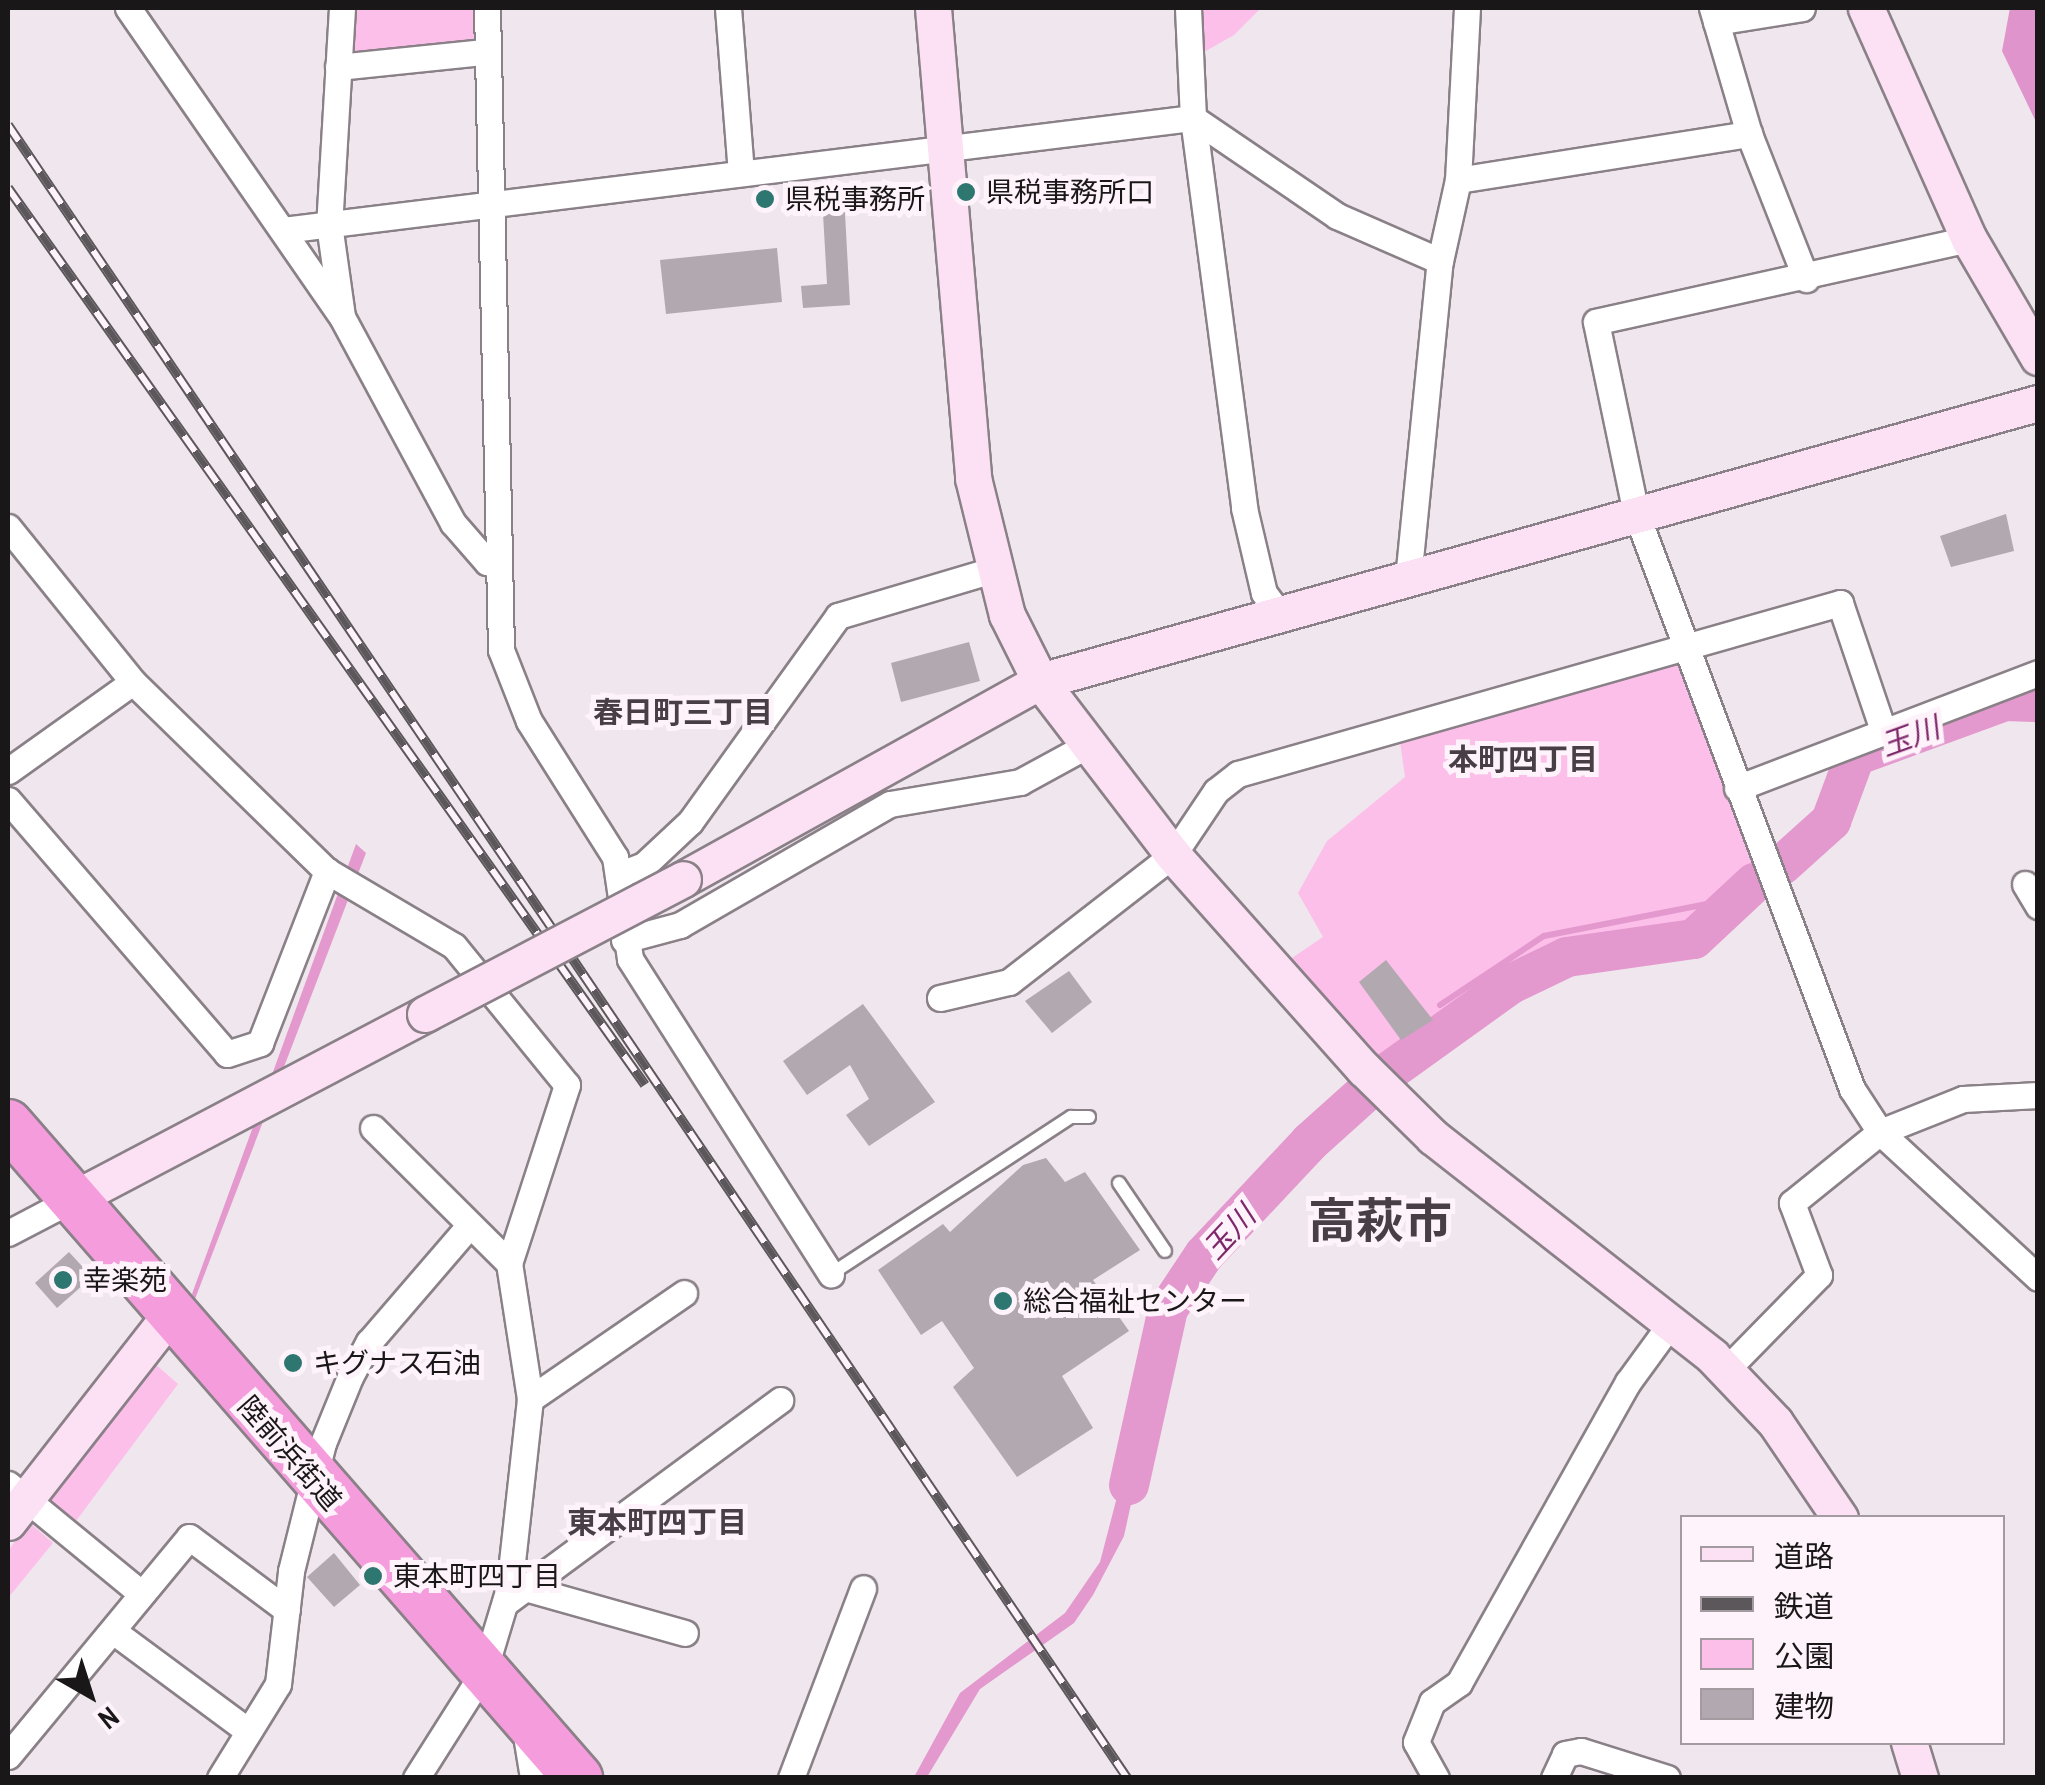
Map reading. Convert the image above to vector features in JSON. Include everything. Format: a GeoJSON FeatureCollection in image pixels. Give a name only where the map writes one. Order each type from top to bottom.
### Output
{"type":"FeatureCollection","features":[{"type":"Feature","properties":{"kind":"highway","name":"陸前浜街道"},"geometry":{"type":"LineString","coordinates":[[8,1124],[315,1484],[578,1778]]}},
{"type":"Feature","properties":{"kind":"street"},"geometry":{"type":"LineString","coordinates":[[128,8],[342,317],[454,523],[487,562],[494,559]]}},
{"type":"Feature","properties":{"kind":"street"},"geometry":{"type":"LineString","coordinates":[[342,8],[329,224],[342,317]]}},
{"type":"Feature","properties":{"kind":"street"},"geometry":{"type":"LineString","coordinates":[[487,8],[484,52],[497,203],[494,559],[501,650],[513,688],[615,857],[624,940],[831,1274]]}},
{"type":"Feature","properties":{"kind":"street"},"geometry":{"type":"LineString","coordinates":[[728,8],[740,172]]}},
{"type":"Feature","properties":{"kind":"street"},"geometry":{"type":"LineString","coordinates":[[933,8],[973,478],[992,570],[1040,681],[1174,856],[1375,1080],[1433,1137],[1726,1370],[1820,1478],[1838,1515]]}},
{"type":"Feature","properties":{"kind":"street"},"geometry":{"type":"LineString","coordinates":[[1188,8],[1193,118],[1244,508],[1264,592],[1282,617]]}},
{"type":"Feature","properties":{"kind":"street"},"geometry":{"type":"LineString","coordinates":[[1408,579],[1440,261],[1458,180],[1467,8]]}},
{"type":"Feature","properties":{"kind":"street"},"geometry":{"type":"LineString","coordinates":[[1802,8],[1714,15],[1748,134],[1806,279]]}},
{"type":"Feature","properties":{"kind":"street"},"geometry":{"type":"LineString","coordinates":[[1866,8],[1969,239],[2038,357]]}},
{"type":"Feature","properties":{"kind":"street"},"geometry":{"type":"LineString","coordinates":[[338,67],[484,52]]}},
{"type":"Feature","properties":{"kind":"street"},"geometry":{"type":"LineString","coordinates":[[283,230],[1193,118],[1336,216],[1440,261]]}},
{"type":"Feature","properties":{"kind":"street"},"geometry":{"type":"LineString","coordinates":[[1458,180],[1748,134]]}},
{"type":"Feature","properties":{"kind":"street"},"geometry":{"type":"LineString","coordinates":[[1969,239],[1806,279],[1596,322],[1636,514],[1682,648],[1852,1089],[1880,1132],[2038,1278]]}},
{"type":"Feature","properties":{"kind":"street"},"geometry":{"type":"LineString","coordinates":[[8,1234],[682,879],[1040,681],[1282,617],[2038,403]]}},
{"type":"Feature","properties":{"kind":"street"},"geometry":{"type":"LineString","coordinates":[[8,527],[134,682],[327,870],[454,946],[562,1069],[567,1085],[509,1262],[530,1399],[515,1595],[484,1671],[416,1778]]}},
{"type":"Feature","properties":{"kind":"street"},"geometry":{"type":"LineString","coordinates":[[618,875],[644,865],[690,822],[838,616],[992,570]]}},
{"type":"Feature","properties":{"kind":"street"},"geometry":{"type":"LineString","coordinates":[[940,998],[1009,982],[1174,856],[1216,791],[1238,774],[1840,603],[1883,730]]}},
{"type":"Feature","properties":{"kind":"street"},"geometry":{"type":"LineString","coordinates":[[1737,788],[2038,673]]}},
{"type":"Feature","properties":{"kind":"street"},"geometry":{"type":"LineString","coordinates":[[8,771],[134,682]]}},
{"type":"Feature","properties":{"kind":"street"},"geometry":{"type":"LineString","coordinates":[[624,940],[680,925],[890,804],[1020,782],[1088,746]]}},
{"type":"Feature","properties":{"kind":"street"},"geometry":{"type":"LineString","coordinates":[[8,800],[228,1054],[260,1043],[327,870]]}},
{"type":"Feature","properties":{"kind":"street"},"geometry":{"type":"LineString","coordinates":[[1726,1370],[1819,1275],[1792,1203],[1880,1132],[1963,1099],[2038,1095]]}},
{"type":"Feature","properties":{"kind":"street"},"geometry":{"type":"LineString","coordinates":[[374,1128],[468,1227],[509,1262]]}},
{"type":"Feature","properties":{"kind":"street"},"geometry":{"type":"LineString","coordinates":[[220,1778],[278,1684],[287,1610],[323,1443],[369,1342],[468,1227]]}},
{"type":"Feature","properties":{"kind":"street"},"geometry":{"type":"LineString","coordinates":[[530,1399],[684,1292]]}},
{"type":"Feature","properties":{"kind":"street"},"geometry":{"type":"LineString","coordinates":[[142,1594],[12,1503],[170,1314]]}},
{"type":"Feature","properties":{"kind":"street"},"geometry":{"type":"LineString","coordinates":[[1436,1778],[1416,1742],[1432,1702],[1459,1682],[1628,1382],[1671,1323]]}},
{"type":"Feature","properties":{"kind":"street"},"geometry":{"type":"LineString","coordinates":[[515,1595],[780,1400]]}},
{"type":"Feature","properties":{"kind":"street"},"geometry":{"type":"LineString","coordinates":[[8,1756],[189,1537],[287,1610]]}},
{"type":"Feature","properties":{"kind":"street"},"geometry":{"type":"LineString","coordinates":[[792,1778],[864,1588]]}},
{"type":"Feature","properties":{"kind":"street"},"geometry":{"type":"LineString","coordinates":[[515,1595],[685,1633]]}},
{"type":"Feature","properties":{"kind":"street"},"geometry":{"type":"LineString","coordinates":[[113,1631],[247,1730]]}},
{"type":"Feature","properties":{"kind":"street"},"geometry":{"type":"LineString","coordinates":[[523,1714],[533,1778]]}},
{"type":"Feature","properties":{"kind":"street"},"geometry":{"type":"LineString","coordinates":[[1910,1745],[1920,1778]]}},
{"type":"Feature","properties":{"kind":"street"},"geometry":{"type":"LineString","coordinates":[[1554,1778],[1565,1754],[1581,1751],[1667,1778]]}},
{"type":"Feature","properties":{"kind":"lane"},"geometry":{"type":"LineString","coordinates":[[831,1274],[1071,1117],[1090,1116]]}},
{"type":"Feature","properties":{"kind":"lane"},"geometry":{"type":"LineString","coordinates":[[1118,1183],[1166,1251]]}},
{"type":"Feature","properties":{"kind":"green space"},"geometry":{"type":"Polygon","coordinates":[[[342,8],[487,8],[484,52],[338,67],[342,8]]]}},
{"type":"Feature","properties":{"kind":"green space"},"geometry":{"type":"Polygon","coordinates":[[[1188,8],[1261,8],[1234,35],[1190,60],[1188,8]]]}},
{"type":"Feature","properties":{"kind":"green space"},"geometry":{"type":"Polygon","coordinates":[[[1683,654],[1761,855],[1742,898],[1708,933],[1548,966],[1387,1073],[1289,960],[1323,937],[1298,893],[1327,841],[1405,777],[1399,734],[1683,654]]]}},
{"type":"Feature","properties":{"kind":"green space"},"geometry":{"type":"Polygon","coordinates":[[[153,1362],[178,1384],[70,1529],[43,1506],[153,1362]]]}},
{"type":"Feature","properties":{"kind":"green space"},"geometry":{"type":"Polygon","coordinates":[[[29,1522],[53,1543],[8,1598],[8,1551],[29,1522]]]}},
{"type":"Feature","properties":{"kind":"shaded area"},"geometry":{"type":"Polygon","coordinates":[[[2010,8],[2037,8],[2037,124],[2002,51],[2010,8]]]}},
{"type":"Feature","properties":{"kind":"shaded area"},"geometry":{"type":"Polygon","coordinates":[[[356,844],[366,853],[195,1299],[192,1294],[356,844]]]}},
{"type":"Feature","properties":{"kind":"shaded area"},"geometry":{"type":"Polygon","coordinates":[[[1134,1432],[1146,1435],[1124,1536],[1093,1595],[1074,1623],[980,1689],[927,1777],[914,1777],[960,1693],[1065,1613],[1100,1562],[1134,1432]]]}},
{"type":"Feature","properties":{"kind":"building"},"geometry":{"type":"Polygon","coordinates":[[[844,195],[850,305],[803,308],[801,286],[827,284],[822,196],[844,195]]]}},
{"type":"Feature","properties":{"kind":"building"},"geometry":{"type":"Polygon","coordinates":[[[777,248],[782,302],[666,314],[660,260],[777,248]]]}},
{"type":"Feature","properties":{"kind":"building"},"geometry":{"type":"Polygon","coordinates":[[[2006,514],[2014,551],[1951,567],[1940,536],[2006,514]]]}},
{"type":"Feature","properties":{"kind":"building"},"geometry":{"type":"Polygon","coordinates":[[[969,642],[980,681],[901,702],[891,663],[969,642]]]}},
{"type":"Feature","properties":{"kind":"building"},"geometry":{"type":"Polygon","coordinates":[[[1386,960],[1433,1020],[1401,1040],[1359,982],[1386,960]]]}},
{"type":"Feature","properties":{"kind":"building"},"geometry":{"type":"Polygon","coordinates":[[[1069,971],[1092,1002],[1052,1033],[1025,1001],[1069,971]]]}},
{"type":"Feature","properties":{"kind":"building"},"geometry":{"type":"Polygon","coordinates":[[[863,1004],[935,1102],[869,1146],[846,1115],[869,1099],[850,1065],[807,1095],[783,1061],[863,1004]]]}},
{"type":"Feature","properties":{"kind":"building","name":"総合福祉センター"},"geometry":{"type":"Polygon","coordinates":[[[1046,1158],[1065,1182],[1085,1172],[1140,1250],[1093,1280],[1129,1331],[1062,1376],[1093,1428],[1017,1477],[953,1387],[974,1368],[942,1321],[921,1335],[878,1270],[943,1224],[950,1232],[1023,1165],[1046,1158]]]}},
{"type":"Feature","properties":{"kind":"building","name":"幸楽苑"},"geometry":{"type":"Polygon","coordinates":[[[69,1252],[92,1277],[57,1308],[35,1283],[69,1252]]]}},
{"type":"Feature","properties":{"kind":"building"},"geometry":{"type":"Polygon","coordinates":[[[334,1553],[360,1585],[334,1607],[307,1577],[334,1553]]]}},
{"type":"Feature","properties":{"kind":"waterway","name":"玉川"},"geometry":{"type":"LineString","coordinates":[[1782,865],[1831,821],[1855,756],[2005,701],[2038,702]]}},
{"type":"Feature","properties":{"kind":"waterway","name":"玉川"},"geometry":{"type":"LineString","coordinates":[[1129,1485],[1168,1309],[1204,1255],[1310,1142],[1387,1073],[1511,984],[1567,957],[1694,939],[1754,883]]}},
{"type":"Feature","properties":{"kind":"waterway"},"geometry":{"type":"LineString","coordinates":[[1440,1005],[1544,936],[1707,904]]}},
{"type":"Feature","properties":{"kind":"railway"},"geometry":{"type":"LineString","coordinates":[[8,125],[1127,1778]]}},
{"type":"Feature","properties":{"kind":"railway"},"geometry":{"type":"LineString","coordinates":[[8,188],[645,1085]]}},
{"type":"Feature","properties":{"kind":"place","name":"県税事務所口"},"geometry":{"type":"Point","coordinates":[966,192]}},
{"type":"Feature","properties":{"kind":"place","name":"県税事務所"},"geometry":{"type":"Point","coordinates":[765,199]}},
{"type":"Feature","properties":{"kind":"place","name":"幸楽苑"},"geometry":{"type":"Point","coordinates":[63,1280]}},
{"type":"Feature","properties":{"kind":"place","name":"総合福祉センター"},"geometry":{"type":"Point","coordinates":[1003,1301]}},
{"type":"Feature","properties":{"kind":"place","name":"キグナス石油"},"geometry":{"type":"Point","coordinates":[293,1363]}},
{"type":"Feature","properties":{"kind":"place","name":"東本町四丁目"},"geometry":{"type":"Point","coordinates":[373,1576]}},
{"type":"Feature","properties":{"kind":"district","name":"春日町三丁目"},"geometry":{"type":"Point","coordinates":[683,712]}},
{"type":"Feature","properties":{"kind":"district","name":"本町四丁目"},"geometry":{"type":"Point","coordinates":[1523,759]}},
{"type":"Feature","properties":{"kind":"district","name":"高萩市"},"geometry":{"type":"Point","coordinates":[1380,1221]}},
{"type":"Feature","properties":{"kind":"district","name":"東本町四丁目"},"geometry":{"type":"Point","coordinates":[657,1522]}}]}
